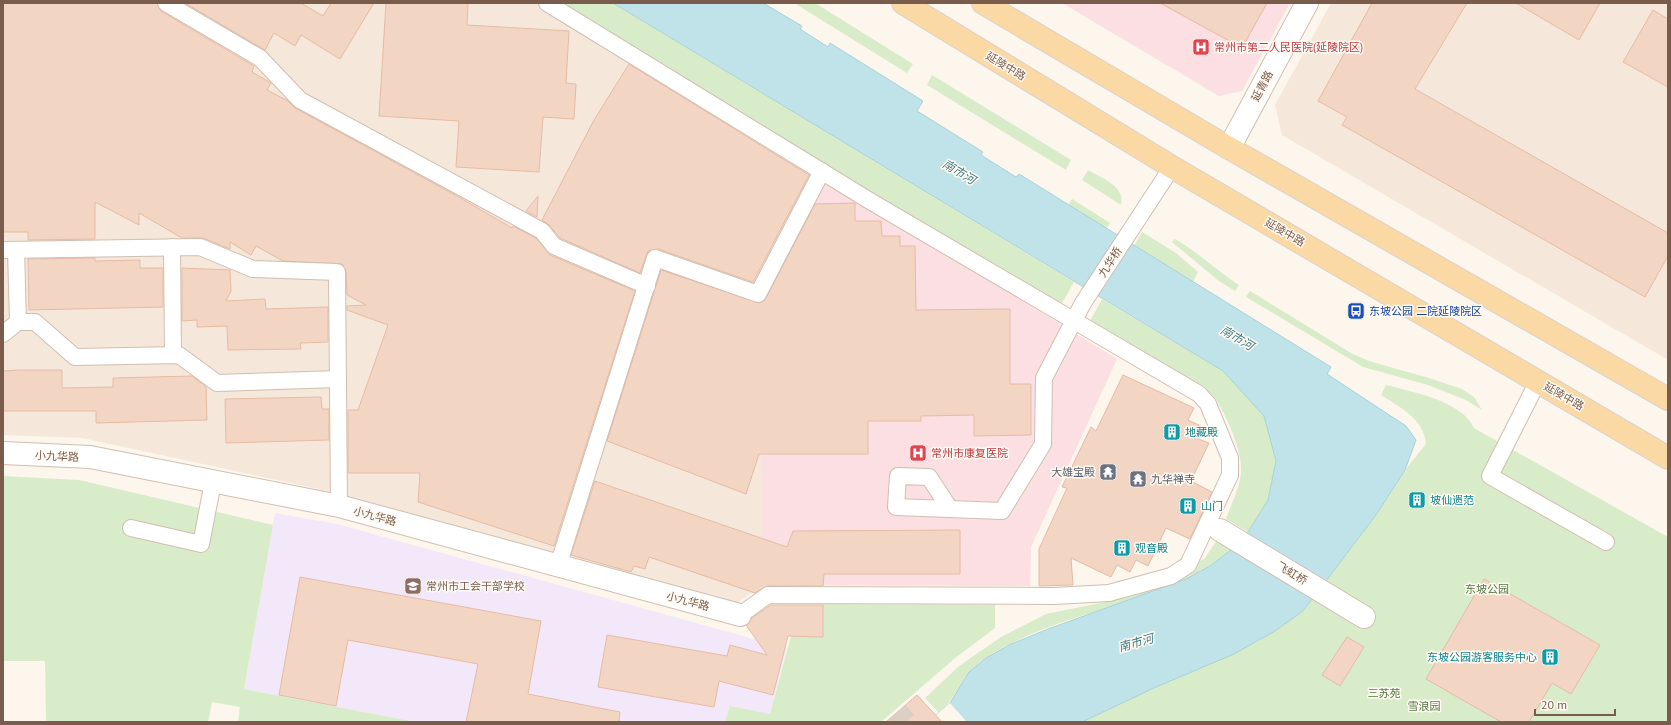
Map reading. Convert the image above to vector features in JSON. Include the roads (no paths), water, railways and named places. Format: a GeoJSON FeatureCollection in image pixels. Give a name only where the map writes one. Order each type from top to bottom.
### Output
{"type":"FeatureCollection","features":[{"type":"Feature","properties":{"kind":"main road","name":"延陵中路"},"geometry":{"type":"LineString","coordinates":[[903,3],[1172,167],[1668,458]]}},
{"type":"Feature","properties":{"kind":"main road"},"geometry":{"type":"LineString","coordinates":[[983,3],[1229,148],[1668,399]]}},
{"type":"Feature","properties":{"kind":"street","name":"延青路"},"geometry":{"type":"LineString","coordinates":[[1229,148],[1307,3]]}},
{"type":"Feature","properties":{"kind":"street","name":"小九华路"},"geometry":{"type":"LineString","coordinates":[[3,453],[90,457],[338,506],[740,616]]}},
{"type":"Feature","properties":{"kind":"street","name":"飞虹桥"},"geometry":{"type":"LineString","coordinates":[[1220,530],[1364,617]]}},
{"type":"Feature","properties":{"kind":"lane"},"geometry":{"type":"LineString","coordinates":[[166,3],[260,58],[300,100],[542,231],[554,246],[647,286]]}},
{"type":"Feature","properties":{"kind":"lane"},"geometry":{"type":"LineString","coordinates":[[547,3],[822,171],[1199,394],[1208,404],[1230,458],[1230,475],[1188,565],[1171,576],[1109,593],[1054,596],[768,595],[740,616]]}},
{"type":"Feature","properties":{"kind":"lane","name":"九华桥"},"geometry":{"type":"LineString","coordinates":[[950,509],[1002,511],[1043,444],[1044,378],[1084,303],[1172,167]]}},
{"type":"Feature","properties":{"kind":"lane"},"geometry":{"type":"LineString","coordinates":[[558,566],[655,258],[758,294],[822,171]]}},
{"type":"Feature","properties":{"kind":"lane"},"geometry":{"type":"LineString","coordinates":[[172,247],[173,355]]}},
{"type":"Feature","properties":{"kind":"lane"},"geometry":{"type":"LineString","coordinates":[[18,322],[10,250],[200,247],[253,269],[337,272],[338,506]]}},
{"type":"Feature","properties":{"kind":"lane"},"geometry":{"type":"LineString","coordinates":[[3,334],[18,322],[35,322],[75,357],[179,355],[217,383],[338,379]]}},
{"type":"Feature","properties":{"kind":"lane"},"geometry":{"type":"LineString","coordinates":[[1538,381],[1490,476],[1606,542]]}},
{"type":"Feature","properties":{"kind":"lane"},"geometry":{"type":"LineString","coordinates":[[132,528],[201,544],[213,482]]}},
{"type":"Feature","properties":{"kind":"water","name":"南市河"},"geometry":{"type":"Polygon","coordinates":[[[613,3],[763,3],[802,26],[800,29],[828,47],[830,43],[923,101],[917,111],[983,152],[981,155],[1016,177],[1019,174],[1331,367],[1327,374],[1406,426],[1416,440],[1405,470],[1376,515],[1303,611],[1275,631],[1234,654],[1156,687],[1082,722],[928,722],[950,703],[969,672],[986,658],[1011,644],[1048,629],[1186,579],[1210,566],[1231,550],[1248,532],[1268,500],[1276,461],[1264,416],[1223,371],[613,3]]]}},
{"type":"Feature","properties":{"kind":"tunnel"},"geometry":{"type":"LineString","coordinates":[[897,712],[906,722]]}},
{"type":"Feature","properties":{"kind":"place","name":"常州市第二人民医院(延陵院区)"},"geometry":{"type":"Point","coordinates":[1201,47]}},
{"type":"Feature","properties":{"kind":"place","name":"东坡公园 二院延陵院区"},"geometry":{"type":"Point","coordinates":[1356,311]}},
{"type":"Feature","properties":{"kind":"place","name":"地藏殿"},"geometry":{"type":"Point","coordinates":[1172,432]}},
{"type":"Feature","properties":{"kind":"place","name":"常州市康复医院"},"geometry":{"type":"Point","coordinates":[918,453]}},
{"type":"Feature","properties":{"kind":"place","name":"大雄宝殿"},"geometry":{"type":"Point","coordinates":[1108,472]}},
{"type":"Feature","properties":{"kind":"place","name":"九华禅寺"},"geometry":{"type":"Point","coordinates":[1138,479]}},
{"type":"Feature","properties":{"kind":"place","name":"坡仙遗范"},"geometry":{"type":"Point","coordinates":[1417,500]}},
{"type":"Feature","properties":{"kind":"place","name":"山门"},"geometry":{"type":"Point","coordinates":[1188,506]}},
{"type":"Feature","properties":{"kind":"place","name":"观音殿"},"geometry":{"type":"Point","coordinates":[1122,548]}},
{"type":"Feature","properties":{"kind":"place","name":"常州市工会干部学校"},"geometry":{"type":"Point","coordinates":[413,586]}},
{"type":"Feature","properties":{"kind":"place","name":"东坡公园游客服务中心"},"geometry":{"type":"Point","coordinates":[1550,657]}},
{"type":"Feature","properties":{"kind":"park label","name":"东坡公园"},"geometry":{"type":"Point","coordinates":[1487,589]}},
{"type":"Feature","properties":{"kind":"park label","name":"三苏苑"},"geometry":{"type":"Point","coordinates":[1384,693]}},
{"type":"Feature","properties":{"kind":"park label","name":"雪浪园"},"geometry":{"type":"Point","coordinates":[1424,706]}}]}
